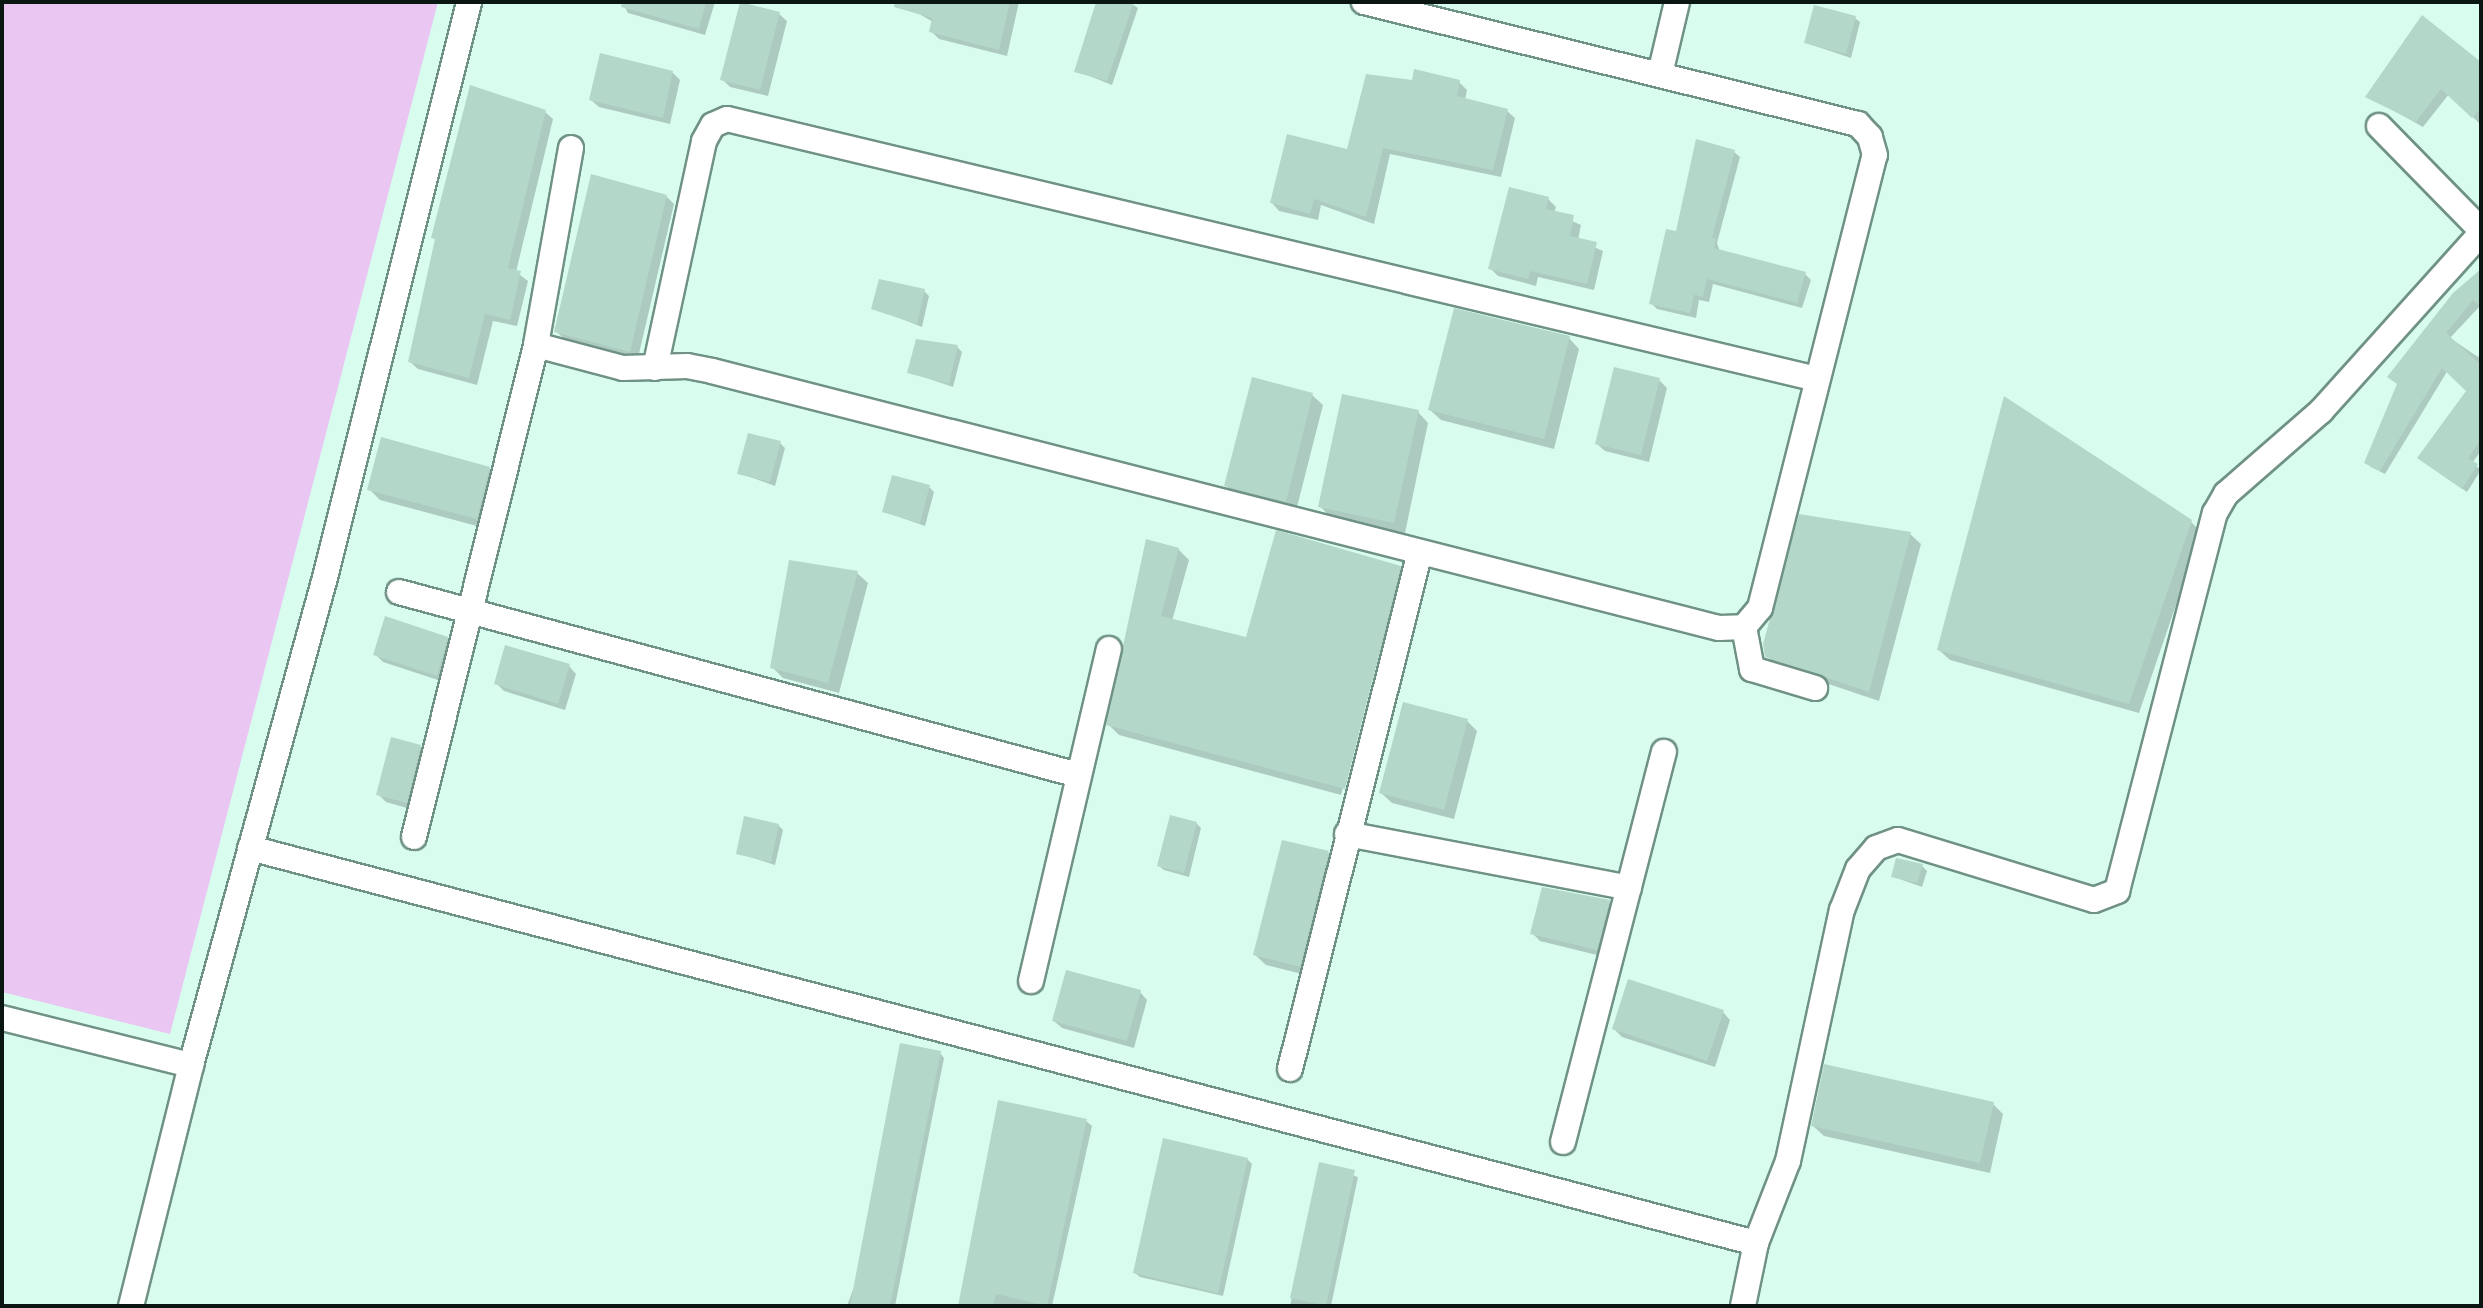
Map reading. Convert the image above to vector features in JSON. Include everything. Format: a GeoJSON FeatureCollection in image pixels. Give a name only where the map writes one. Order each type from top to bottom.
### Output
{"type":"FeatureCollection","features":[{"type":"Feature","properties":{"kind":"street"},"geometry":{"type":"LineString","coordinates":[[131,1306],[191,1065],[330,558],[469,2]]}},
{"type":"Feature","properties":{"kind":"street"},"geometry":{"type":"LineString","coordinates":[[536,345],[623,368],[712,371],[1719,628],[1744,627],[1760,608],[1875,155],[1870,137],[1858,124],[1364,2]]}},
{"type":"Feature","properties":{"kind":"street"},"geometry":{"type":"LineString","coordinates":[[1660,74],[1677,2]]}},
{"type":"Feature","properties":{"kind":"street"},"geometry":{"type":"LineString","coordinates":[[655,368],[704,141],[713,125],[727,119],[1817,379]]}},
{"type":"Feature","properties":{"kind":"street"},"geometry":{"type":"LineString","coordinates":[[1743,1306],[1756,1243],[1788,1161],[1842,910],[1858,869],[1876,848],[1898,840],[2094,900],[2117,891],[2168,677],[2215,513],[2226,494],[2331,401],[2481,231],[2379,126]]}},
{"type":"Feature","properties":{"kind":"street"},"geometry":{"type":"LineString","coordinates":[[414,837],[536,345],[571,148]]}},
{"type":"Feature","properties":{"kind":"street"},"geometry":{"type":"LineString","coordinates":[[1290,1069],[1420,552]]}},
{"type":"Feature","properties":{"kind":"street"},"geometry":{"type":"LineString","coordinates":[[399,592],[1078,775]]}},
{"type":"Feature","properties":{"kind":"street"},"geometry":{"type":"LineString","coordinates":[[1744,627],[1752,669],[1815,688]]}},
{"type":"Feature","properties":{"kind":"street"},"geometry":{"type":"LineString","coordinates":[[1031,981],[1109,649]]}},
{"type":"Feature","properties":{"kind":"street"},"geometry":{"type":"LineString","coordinates":[[1563,1142],[1664,752]]}},
{"type":"Feature","properties":{"kind":"street"},"geometry":{"type":"LineString","coordinates":[[1347,834],[1629,888]]}},
{"type":"Feature","properties":{"kind":"street"},"geometry":{"type":"LineString","coordinates":[[250,848],[1756,1243]]}},
{"type":"Feature","properties":{"kind":"street"},"geometry":{"type":"LineString","coordinates":[[2,1018],[191,1065]]}},
{"type":"Feature","properties":{"kind":"shaded area"},"geometry":{"type":"Polygon","coordinates":[[[2,2],[438,2],[170,1034],[2,992],[2,2]]]}},
{"type":"Feature","properties":{"kind":"building"},"geometry":{"type":"Polygon","coordinates":[[[622,2],[706,2],[699,29],[621,7],[622,2]]]}},
{"type":"Feature","properties":{"kind":"building"},"geometry":{"type":"Polygon","coordinates":[[[740,2],[780,12],[760,90],[720,80],[740,2]]]}},
{"type":"Feature","properties":{"kind":"building"},"geometry":{"type":"Polygon","coordinates":[[[895,2],[1010,2],[999,50],[929,32],[932,18],[894,7],[895,2]]]}},
{"type":"Feature","properties":{"kind":"building"},"geometry":{"type":"Polygon","coordinates":[[[1096,2],[1134,2],[1107,81],[1074,72],[1096,2]]]}},
{"type":"Feature","properties":{"kind":"building"},"geometry":{"type":"Polygon","coordinates":[[[1814,5],[1856,16],[1846,54],[1804,43],[1814,5]]]}},
{"type":"Feature","properties":{"kind":"building"},"geometry":{"type":"Polygon","coordinates":[[[2422,15],[2481,62],[2481,109],[2472,118],[2441,89],[2416,122],[2365,97],[2422,15]]]}},
{"type":"Feature","properties":{"kind":"building"},"geometry":{"type":"Polygon","coordinates":[[[600,53],[673,71],[663,118],[589,100],[600,53]]]}},
{"type":"Feature","properties":{"kind":"building"},"geometry":{"type":"Polygon","coordinates":[[[1414,69],[1460,80],[1457,96],[1508,109],[1493,170],[1383,148],[1366,217],[1314,199],[1310,214],[1270,203],[1287,134],[1347,149],[1366,74],[1412,80],[1414,69]]]}},
{"type":"Feature","properties":{"kind":"building"},"geometry":{"type":"Polygon","coordinates":[[[470,85],[546,110],[508,268],[521,271],[510,320],[485,314],[469,378],[408,362],[435,239],[431,238],[470,85]]]}},
{"type":"Feature","properties":{"kind":"building"},"geometry":{"type":"Polygon","coordinates":[[[1696,139],[1735,150],[1712,238],[1716,239],[1714,248],[1806,272],[1797,303],[1707,279],[1703,297],[1694,295],[1690,313],[1649,304],[1666,229],[1676,231],[1696,139]]]}},
{"type":"Feature","properties":{"kind":"building"},"geometry":{"type":"Polygon","coordinates":[[[591,174],[667,195],[630,352],[554,332],[591,174]]]}},
{"type":"Feature","properties":{"kind":"building"},"geometry":{"type":"Polygon","coordinates":[[[1509,187],[1549,197],[1546,209],[1574,215],[1570,236],[1597,242],[1587,284],[1530,271],[1528,279],[1488,269],[1509,187]]]}},
{"type":"Feature","properties":{"kind":"building"},"geometry":{"type":"Polygon","coordinates":[[[2481,269],[2481,307],[2473,300],[2446,333],[2481,365],[2481,440],[2468,458],[2478,464],[2462,489],[2417,458],[2466,391],[2442,368],[2380,471],[2364,463],[2397,384],[2387,377],[2453,293],[2481,269]]]}},
{"type":"Feature","properties":{"kind":"building"},"geometry":{"type":"Polygon","coordinates":[[[879,279],[925,289],[917,324],[871,309],[879,279]]]}},
{"type":"Feature","properties":{"kind":"building"},"geometry":{"type":"Polygon","coordinates":[[[1454,308],[1570,336],[1544,439],[1428,410],[1454,308]]]}},
{"type":"Feature","properties":{"kind":"building"},"geometry":{"type":"Polygon","coordinates":[[[916,339],[958,345],[949,384],[907,373],[916,339]]]}},
{"type":"Feature","properties":{"kind":"building"},"geometry":{"type":"Polygon","coordinates":[[[1614,367],[1660,378],[1641,455],[1595,444],[1614,367]]]}},
{"type":"Feature","properties":{"kind":"building"},"geometry":{"type":"Polygon","coordinates":[[[1252,377],[1313,393],[1286,502],[1224,486],[1252,377]]]}},
{"type":"Feature","properties":{"kind":"building"},"geometry":{"type":"Polygon","coordinates":[[[1342,394],[1419,410],[1394,523],[1318,507],[1342,394]]]}},
{"type":"Feature","properties":{"kind":"building"},"geometry":{"type":"Polygon","coordinates":[[[2004,396],[2192,520],[2129,704],[1937,650],[2004,396]]]}},
{"type":"Feature","properties":{"kind":"building"},"geometry":{"type":"Polygon","coordinates":[[[748,433],[781,441],[770,482],[737,474],[748,433]]]}},
{"type":"Feature","properties":{"kind":"building"},"geometry":{"type":"Polygon","coordinates":[[[381,437],[490,467],[477,519],[367,490],[381,437]]]}},
{"type":"Feature","properties":{"kind":"building"},"geometry":{"type":"Polygon","coordinates":[[[892,475],[930,485],[920,523],[882,512],[892,475]]]}},
{"type":"Feature","properties":{"kind":"building"},"geometry":{"type":"Polygon","coordinates":[[[1799,514],[1911,532],[1869,692],[1765,657],[1763,644],[1799,514]]]}},
{"type":"Feature","properties":{"kind":"building"},"geometry":{"type":"Polygon","coordinates":[[[1276,530],[1401,566],[1345,789],[1106,725],[1146,539],[1179,548],[1161,616],[1246,637],[1276,530]]]}},
{"type":"Feature","properties":{"kind":"building"},"geometry":{"type":"Polygon","coordinates":[[[789,560],[858,571],[828,683],[770,668],[789,560]]]}},
{"type":"Feature","properties":{"kind":"building"},"geometry":{"type":"Polygon","coordinates":[[[385,616],[448,637],[437,676],[373,655],[385,616]]]}},
{"type":"Feature","properties":{"kind":"building"},"geometry":{"type":"Polygon","coordinates":[[[505,645],[570,664],[558,704],[494,684],[505,645]]]}},
{"type":"Feature","properties":{"kind":"building"},"geometry":{"type":"Polygon","coordinates":[[[1403,702],[1468,719],[1444,810],[1379,793],[1403,702]]]}},
{"type":"Feature","properties":{"kind":"building"},"geometry":{"type":"Polygon","coordinates":[[[391,737],[421,745],[407,803],[376,795],[391,737]]]}},
{"type":"Feature","properties":{"kind":"building"},"geometry":{"type":"Polygon","coordinates":[[[1170,815],[1197,822],[1184,873],[1157,866],[1170,815]]]}},
{"type":"Feature","properties":{"kind":"building"},"geometry":{"type":"Polygon","coordinates":[[[744,816],[779,824],[771,862],[736,854],[744,816]]]}},
{"type":"Feature","properties":{"kind":"building"},"geometry":{"type":"Polygon","coordinates":[[[1282,840],[1329,851],[1300,967],[1253,955],[1282,840]]]}},
{"type":"Feature","properties":{"kind":"building"},"geometry":{"type":"Polygon","coordinates":[[[1896,858],[1923,864],[1917,883],[1891,877],[1896,858]]]}},
{"type":"Feature","properties":{"kind":"building"},"geometry":{"type":"Polygon","coordinates":[[[1542,887],[1610,900],[1597,950],[1530,934],[1542,887]]]}},
{"type":"Feature","properties":{"kind":"building"},"geometry":{"type":"Polygon","coordinates":[[[1066,970],[1141,990],[1127,1041],[1052,1021],[1066,970]]]}},
{"type":"Feature","properties":{"kind":"building"},"geometry":{"type":"Polygon","coordinates":[[[1628,979],[1724,1010],[1707,1061],[1612,1029],[1628,979]]]}},
{"type":"Feature","properties":{"kind":"building"},"geometry":{"type":"Polygon","coordinates":[[[900,1043],[941,1051],[890,1306],[850,1306],[900,1043]]]}},
{"type":"Feature","properties":{"kind":"building"},"geometry":{"type":"Polygon","coordinates":[[[1824,1064],[1994,1102],[1980,1163],[1811,1126],[1824,1064]]]}},
{"type":"Feature","properties":{"kind":"building"},"geometry":{"type":"Polygon","coordinates":[[[998,1100],[1087,1119],[1047,1306],[996,1294],[993,1306],[958,1306],[998,1100]]]}},
{"type":"Feature","properties":{"kind":"building"},"geometry":{"type":"Polygon","coordinates":[[[1163,1138],[1248,1158],[1218,1293],[1133,1273],[1163,1138]]]}},
{"type":"Feature","properties":{"kind":"building"},"geometry":{"type":"Polygon","coordinates":[[[1319,1162],[1355,1170],[1326,1306],[1290,1298],[1319,1162]]]}}]}
